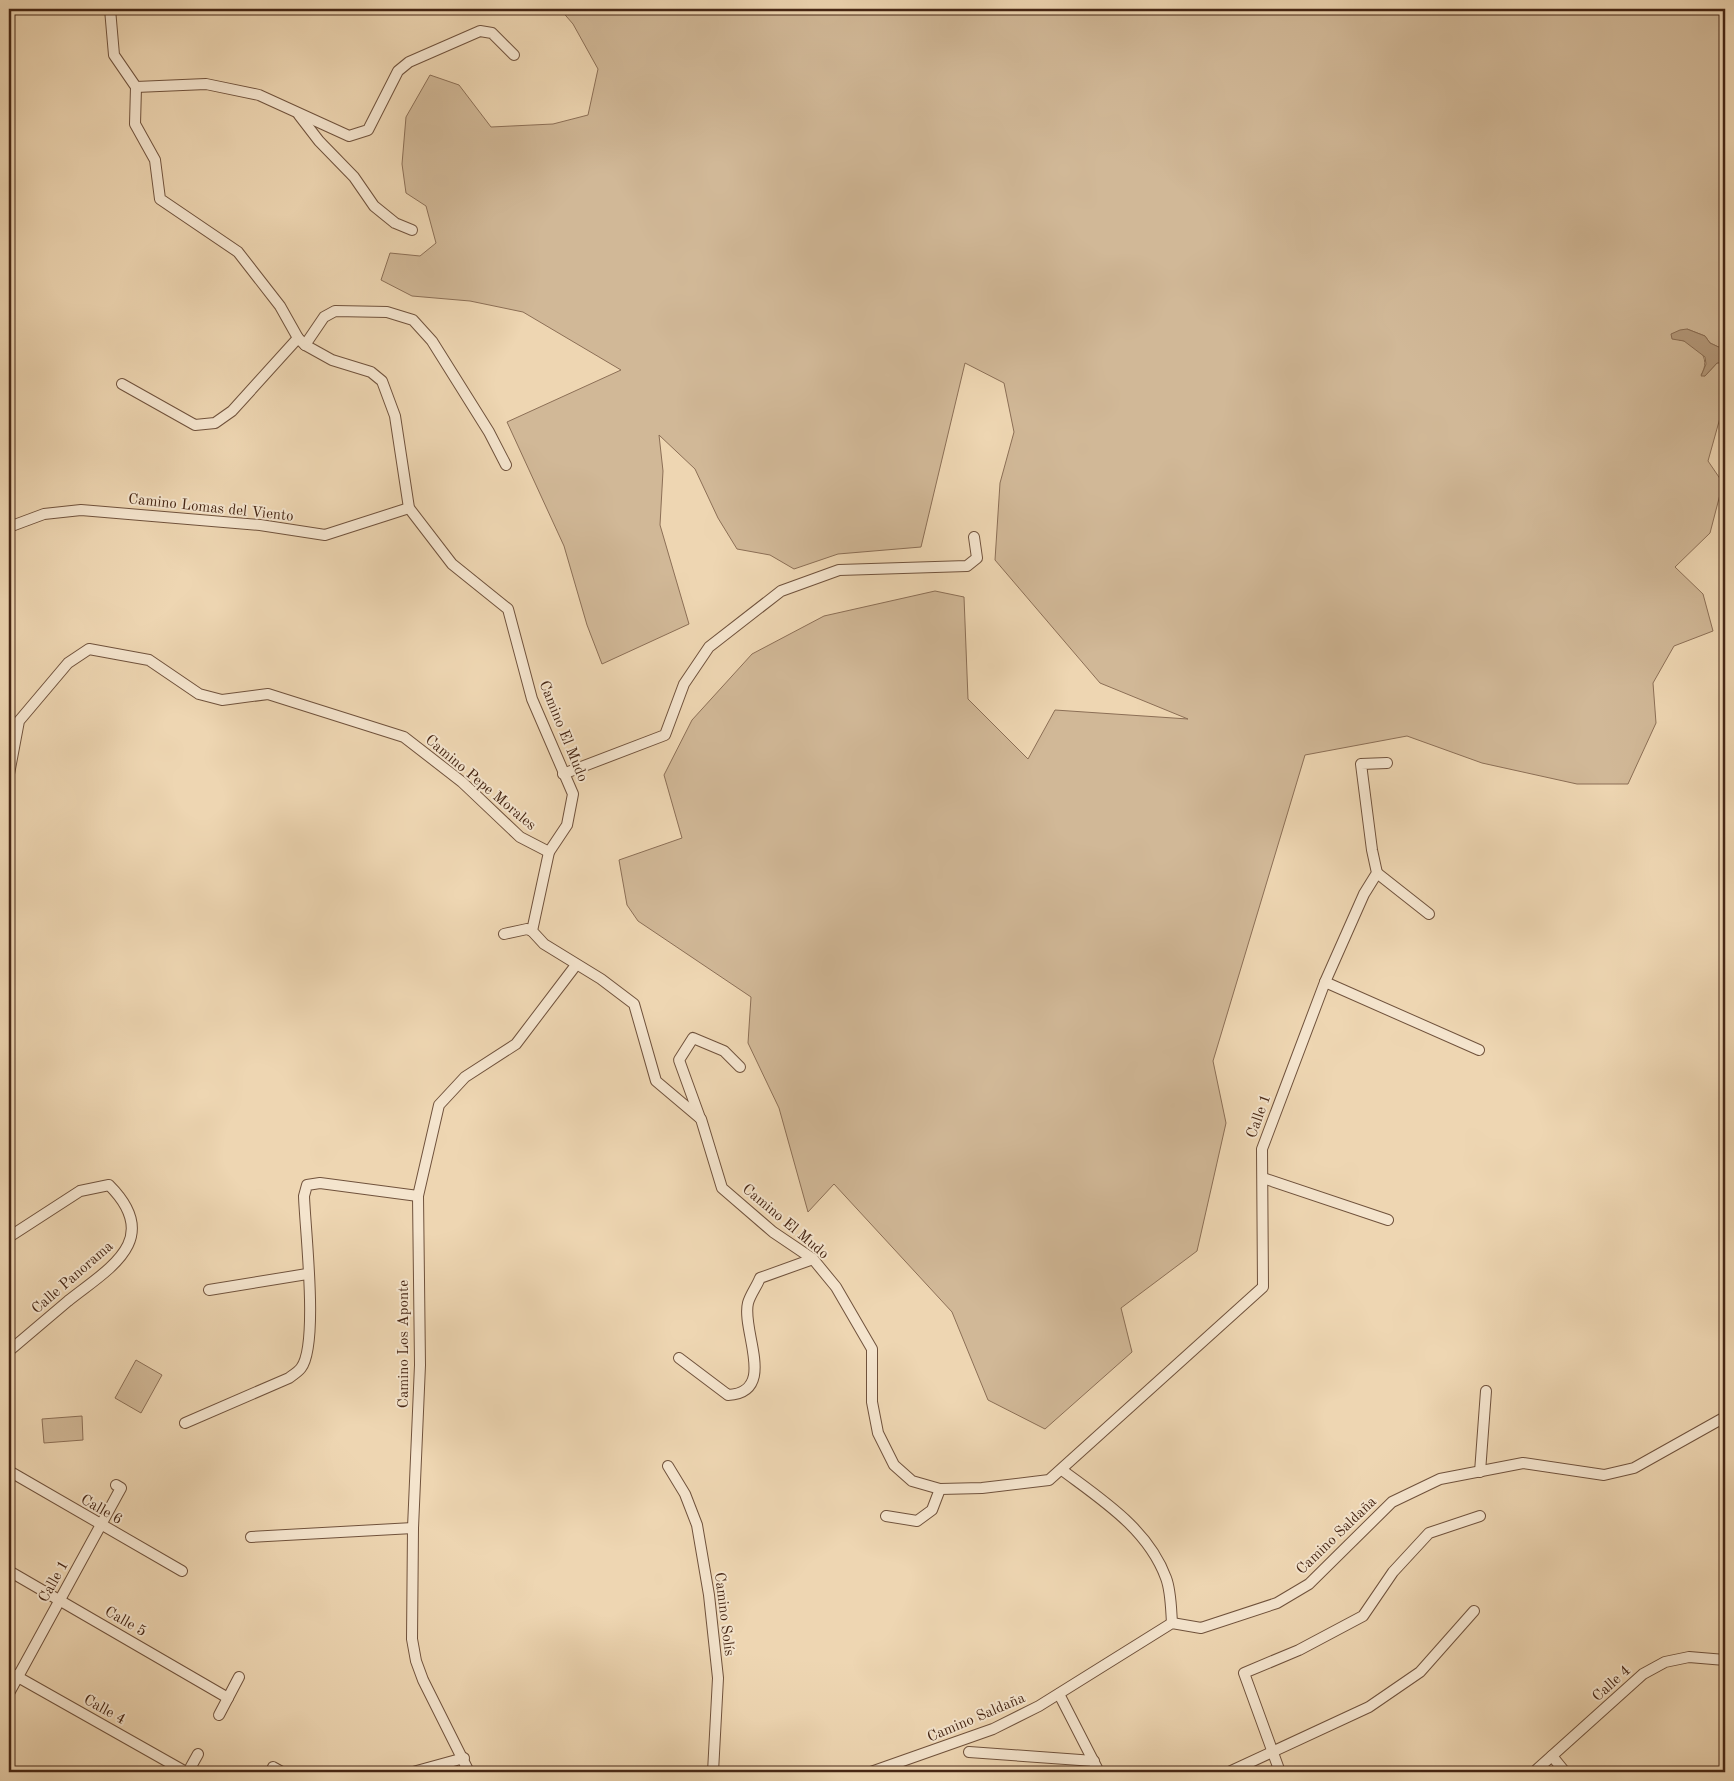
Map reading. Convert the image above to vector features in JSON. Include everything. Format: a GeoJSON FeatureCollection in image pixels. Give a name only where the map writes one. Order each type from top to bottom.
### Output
{"type":"FeatureCollection","features":[{"type":"Feature","properties":{"kind":"street"},"geometry":{"type":"LineString","coordinates":[[110,9],[114,55],[136,87],[134,124],[155,160],[160,199],[238,252],[280,306],[301,342]]}},
{"type":"Feature","properties":{"kind":"street"},"geometry":{"type":"LineString","coordinates":[[136,87],[206,84],[259,95],[349,136],[358,135],[368,130],[398,71],[409,62],[480,31],[492,33],[514,55]]}},
{"type":"Feature","properties":{"kind":"street"},"geometry":{"type":"LineString","coordinates":[[298,114],[354,177],[374,206],[395,223],[412,230]]}},
{"type":"Feature","properties":{"kind":"street"},"geometry":{"type":"LineString","coordinates":[[122,384],[195,425],[215,423],[232,411],[324,317],[335,311],[387,312],[413,320],[432,341],[489,432],[506,465]]}},
{"type":"Feature","properties":{"kind":"street","name":"Camino El Mudo"},"geometry":{"type":"LineString","coordinates":[[301,342],[332,360],[372,372],[382,381],[395,416],[409,508],[452,564],[508,609],[532,699],[573,794],[567,825],[549,852],[532,931]]}},
{"type":"Feature","properties":{"kind":"street","name":"Camino Lomas del Viento"},"geometry":{"type":"LineString","coordinates":[[9,527],[44,514],[81,510],[260,525],[325,535],[409,508]]}},
{"type":"Feature","properties":{"kind":"street"},"geometry":{"type":"LineString","coordinates":[[563,774],[665,734],[684,684],[709,647],[780,591],[840,570],[967,566],[978,558],[974,537]]}},
{"type":"Feature","properties":{"kind":"street","name":"Camino Pepe Morales"},"geometry":{"type":"LineString","coordinates":[[9,774],[19,721],[68,663],[89,649],[149,660],[199,694],[222,700],[268,694],[404,737],[462,782],[520,837],[549,852]]}},
{"type":"Feature","properties":{"kind":"street"},"geometry":{"type":"LineString","coordinates":[[1388,764],[1361,764],[1372,850],[1377,873],[1429,914]]}},
{"type":"Feature","properties":{"kind":"street","name":"Calle 1"},"geometry":{"type":"LineString","coordinates":[[1062,1470],[1263,1287],[1262,1149],[1325,982],[1364,894],[1377,873]]}},
{"type":"Feature","properties":{"kind":"street"},"geometry":{"type":"LineString","coordinates":[[504,934],[527,929],[532,931],[544,944],[601,979],[634,1004],[656,1081],[701,1119]]}},
{"type":"Feature","properties":{"kind":"street","name":"Camino Los Aponte"},"geometry":{"type":"LineString","coordinates":[[469,1772],[464,1758],[423,1680],[416,1661],[412,1639],[413,1528],[420,1365],[418,1196],[440,1105],[465,1077],[516,1044],[576,965]]}},
{"type":"Feature","properties":{"kind":"street"},"geometry":{"type":"LineString","coordinates":[[1325,982],[1479,1050]]}},
{"type":"Feature","properties":{"kind":"street","name":"Camino El Mudo"},"geometry":{"type":"LineString","coordinates":[[740,1067],[724,1051],[693,1038],[679,1060],[701,1119],[722,1188],[773,1232],[813,1259],[836,1287],[872,1350],[872,1402],[875,1418],[878,1433],[894,1465],[912,1481],[940,1489],[1030,1484],[1049,1480],[1062,1470]]}},
{"type":"Feature","properties":{"kind":"street"},"geometry":{"type":"LineString","coordinates":[[1263,1178],[1388,1220]]}},
{"type":"Feature","properties":{"kind":"street"},"geometry":{"type":"LineString","coordinates":[[185,1423],[290,1378],[302,1368],[308,1352],[310,1319],[304,1196],[307,1185],[320,1182],[418,1196]]}},
{"type":"Feature","properties":{"kind":"street","name":"Calle Panorama"},"geometry":{"type":"LineString","coordinates":[[9,1237],[80,1191],[110,1186],[123,1199],[131,1220],[132,1235],[121,1259],[9,1351]]}},
{"type":"Feature","properties":{"kind":"street"},"geometry":{"type":"LineString","coordinates":[[679,1358],[728,1395],[741,1395],[751,1387],[755,1370],[748,1304],[760,1278],[813,1259]]}},
{"type":"Feature","properties":{"kind":"street"},"geometry":{"type":"LineString","coordinates":[[209,1290],[307,1274]]}},
{"type":"Feature","properties":{"kind":"street"},"geometry":{"type":"LineString","coordinates":[[1480,1472],[1486,1391]]}},
{"type":"Feature","properties":{"kind":"street","name":"Camino Saldaña"},"geometry":{"type":"LineString","coordinates":[[871,1772],[993,1729],[1059,1694],[1172,1623],[1201,1628],[1278,1603],[1309,1584],[1392,1502],[1440,1479],[1523,1463],[1604,1475],[1619,1472],[1634,1468],[1663,1454],[1725,1416]]}},
{"type":"Feature","properties":{"kind":"street","name":"Camino Solís"},"geometry":{"type":"LineString","coordinates":[[668,1466],[685,1494],[697,1525],[709,1595],[718,1678],[713,1772]]}},
{"type":"Feature","properties":{"kind":"street"},"geometry":{"type":"LineString","coordinates":[[1062,1470],[1110,1506],[1151,1545],[1167,1579],[1172,1623]]}},
{"type":"Feature","properties":{"kind":"street","name":"Calle 6"},"geometry":{"type":"LineString","coordinates":[[9,1471],[182,1571]]}},
{"type":"Feature","properties":{"kind":"street","name":"Calle 1"},"geometry":{"type":"LineString","coordinates":[[9,1693],[13,1675],[60,1600],[121,1488],[116,1485]]}},
{"type":"Feature","properties":{"kind":"street"},"geometry":{"type":"LineString","coordinates":[[886,1516],[917,1521],[932,1510],[940,1489]]}},
{"type":"Feature","properties":{"kind":"street"},"geometry":{"type":"LineString","coordinates":[[1280,1772],[1244,1673],[1299,1650],[1363,1616],[1393,1572],[1429,1533],[1480,1516]]}},
{"type":"Feature","properties":{"kind":"street"},"geometry":{"type":"LineString","coordinates":[[251,1537],[413,1528]]}},
{"type":"Feature","properties":{"kind":"street","name":"Calle 5"},"geometry":{"type":"LineString","coordinates":[[9,1571],[228,1698]]}},
{"type":"Feature","properties":{"kind":"street"},"geometry":{"type":"LineString","coordinates":[[1229,1772],[1273,1754],[1369,1707],[1420,1672],[1474,1611]]}},
{"type":"Feature","properties":{"kind":"street","name":"Calle 4"},"geometry":{"type":"LineString","coordinates":[[1534,1772],[1643,1674],[1665,1662],[1688,1657],[1725,1660]]}},
{"type":"Feature","properties":{"kind":"street","name":"Calle 4"},"geometry":{"type":"LineString","coordinates":[[13,1675],[187,1772]]}},
{"type":"Feature","properties":{"kind":"street"},"geometry":{"type":"LineString","coordinates":[[219,1715],[239,1677]]}},
{"type":"Feature","properties":{"kind":"street"},"geometry":{"type":"LineString","coordinates":[[1059,1694],[1099,1772]]}},
{"type":"Feature","properties":{"kind":"street"},"geometry":{"type":"LineString","coordinates":[[969,1752],[1094,1761]]}},
{"type":"Feature","properties":{"kind":"street"},"geometry":{"type":"LineString","coordinates":[[187,1772],[198,1754]]}},
{"type":"Feature","properties":{"kind":"street"},"geometry":{"type":"LineString","coordinates":[[1552,1756],[1565,1772]]}},
{"type":"Feature","properties":{"kind":"street"},"geometry":{"type":"LineString","coordinates":[[413,1772],[464,1758]]}},
{"type":"Feature","properties":{"kind":"street"},"geometry":{"type":"LineString","coordinates":[[270,1772],[273,1767],[282,1772]]}},
{"type":"Feature","properties":{"kind":"shaded area"},"geometry":{"type":"Polygon","coordinates":[[[560,9],[1725,9],[1725,350],[1710,343],[1705,336],[1687,329],[1679,340],[1692,344],[1701,352],[1705,363],[1701,375],[1705,376],[1717,363],[1725,362],[1725,400],[1708,461],[1723,483],[1710,533],[1675,567],[1703,594],[1713,631],[1674,646],[1653,683],[1656,723],[1628,784],[1577,784],[1482,763],[1407,736],[1305,755],[1213,1061],[1226,1123],[1197,1251],[1121,1308],[1132,1352],[1045,1429],[988,1400],[952,1312],[834,1184],[808,1212],[779,1108],[748,1043],[751,997],[638,921],[627,905],[619,860],[682,838],[664,775],[692,720],[752,654],[824,616],[935,591],[964,597],[968,699],[1028,759],[1055,710],[1188,719],[1100,683],[995,560],[1000,483],[1014,432],[1004,383],[965,363],[921,547],[838,554],[794,569],[770,555],[737,549],[718,518],[695,469],[659,435],[663,471],[660,525],[689,624],[602,664],[587,625],[564,546],[507,422],[621,370],[523,312],[470,301],[412,296],[381,280],[390,253],[420,256],[436,243],[426,206],[406,193],[402,164],[406,117],[430,75],[459,85],[491,127],[553,124],[588,115],[598,69],[573,24],[560,9]]]}},
{"type":"Feature","properties":{"kind":"shaded area"},"geometry":{"type":"Polygon","coordinates":[[[1687,329],[1705,336],[1710,343],[1725,350],[1725,362],[1717,363],[1705,376],[1701,376],[1706,364],[1705,357],[1684,341],[1672,339],[1671,334],[1687,329]]]}},
{"type":"Feature","properties":{"kind":"shaded area"},"geometry":{"type":"Polygon","coordinates":[[[136,1360],[162,1375],[141,1413],[115,1398],[136,1360]]]}},
{"type":"Feature","properties":{"kind":"shaded area"},"geometry":{"type":"Polygon","coordinates":[[[82,1416],[83,1440],[44,1443],[42,1419],[82,1416]]]}}]}
